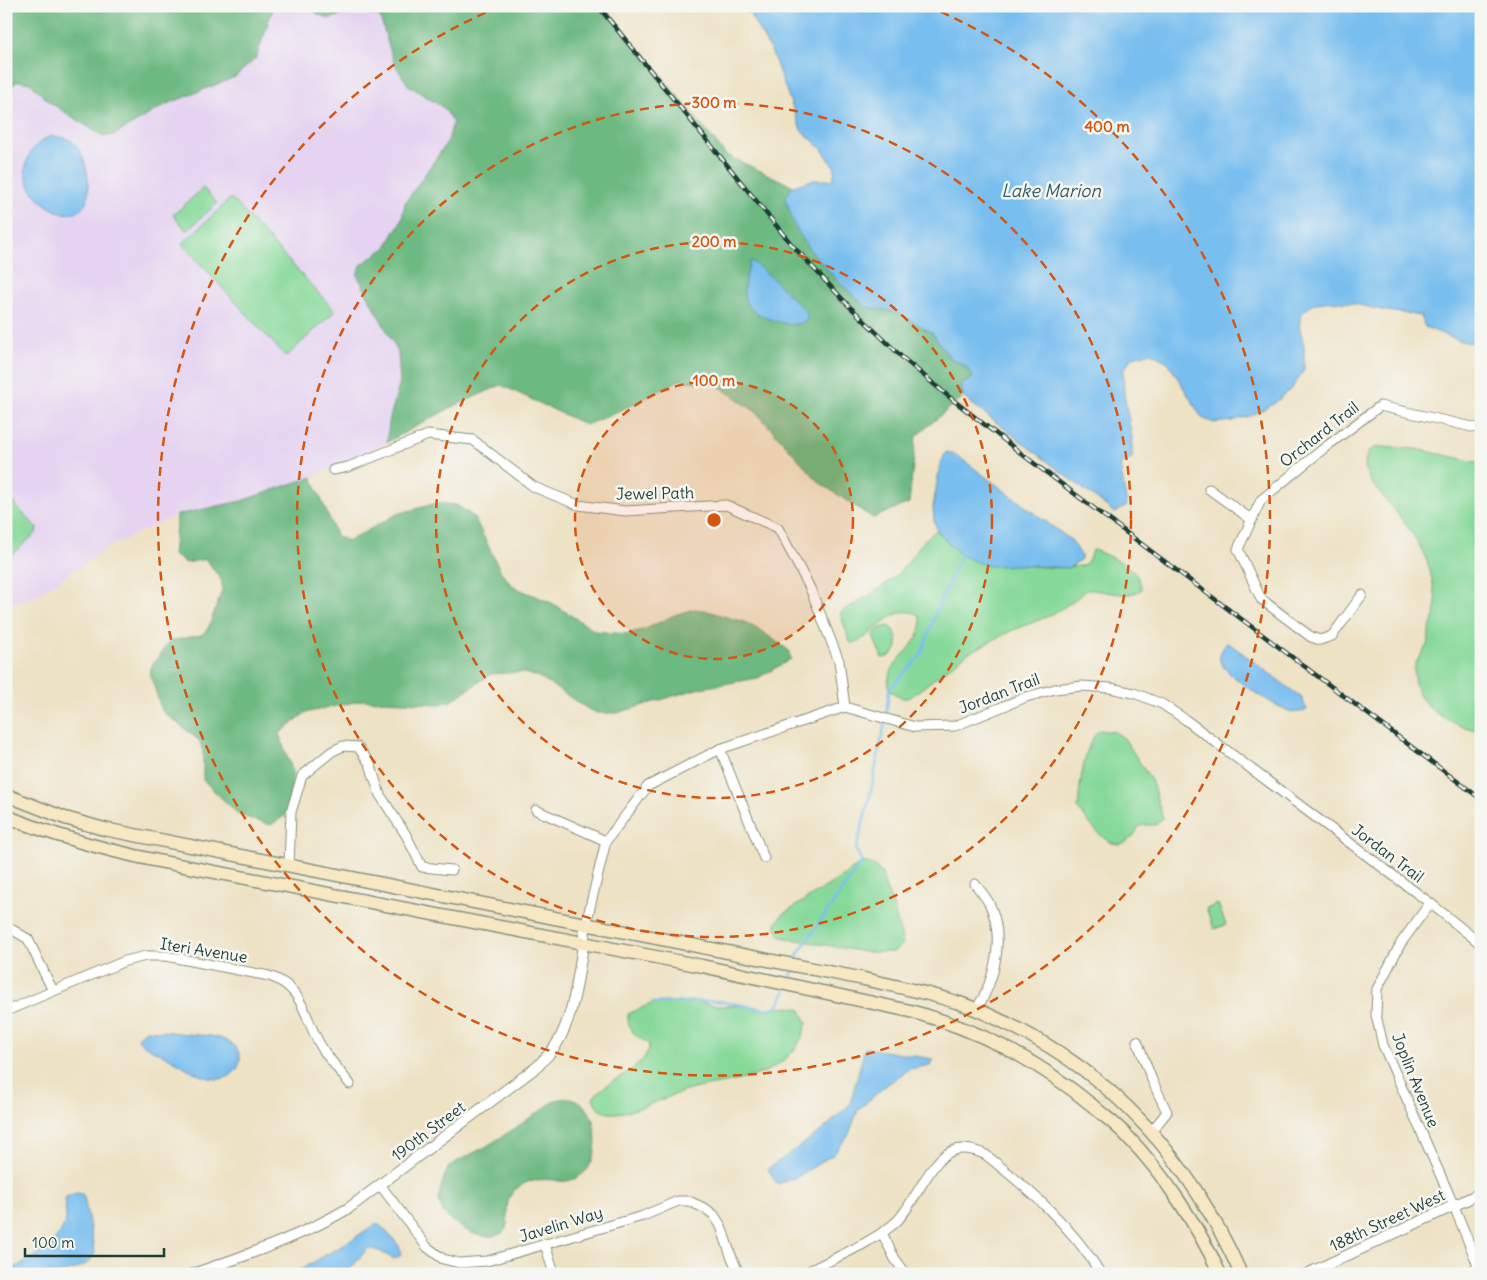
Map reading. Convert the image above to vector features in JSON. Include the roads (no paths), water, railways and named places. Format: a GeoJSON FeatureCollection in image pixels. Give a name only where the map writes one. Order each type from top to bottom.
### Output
{"type":"FeatureCollection","features":[{"type":"Feature","properties":{"kind":"main road"},"geometry":{"type":"LineString","coordinates":[[6,795],[65,818],[104,829],[864,979],[957,1002],[1037,1038],[1105,1087],[1170,1153],[1216,1221],[1241,1274]]}},
{"type":"Feature","properties":{"kind":"main road"},"geometry":{"type":"LineString","coordinates":[[6,816],[62,837],[111,851],[702,966],[941,1019],[997,1042],[1065,1083],[1127,1136],[1159,1174],[1190,1219],[1220,1274]]}},
{"type":"Feature","properties":{"kind":"street","name":"Orchard Trail"},"geometry":{"type":"LineString","coordinates":[[1362,595],[1332,636],[1320,640],[1311,637],[1261,599],[1238,549],[1261,500],[1323,449],[1380,406],[1481,429]]}},
{"type":"Feature","properties":{"kind":"street","name":"Jewel Path"},"geometry":{"type":"LineString","coordinates":[[333,470],[348,467],[428,435],[473,440],[534,487],[578,505],[625,511],[726,506],[778,528],[810,588],[839,661],[844,707]]}},
{"type":"Feature","properties":{"kind":"street"},"geometry":{"type":"LineString","coordinates":[[1209,489],[1252,520]]}},
{"type":"Feature","properties":{"kind":"street","name":"Jordan Trail"},"geometry":{"type":"LineString","coordinates":[[844,707],[915,727],[955,726],[1026,697],[1055,689],[1082,686],[1110,688],[1134,693],[1162,704],[1186,720],[1430,903],[1481,944]]}},
{"type":"Feature","properties":{"kind":"street"},"geometry":{"type":"LineString","coordinates":[[586,924],[606,841],[648,786],[720,749],[844,707]]}},
{"type":"Feature","properties":{"kind":"street"},"geometry":{"type":"LineString","coordinates":[[289,866],[291,812],[302,776],[331,752],[343,746],[358,747],[370,764],[380,795],[406,835],[422,867],[452,870]]}},
{"type":"Feature","properties":{"kind":"street"},"geometry":{"type":"LineString","coordinates":[[720,749],[764,858]]}},
{"type":"Feature","properties":{"kind":"street"},"geometry":{"type":"LineString","coordinates":[[536,810],[606,841]]}},
{"type":"Feature","properties":{"kind":"street"},"geometry":{"type":"LineString","coordinates":[[975,884],[988,902],[994,918],[998,943],[993,973],[976,1010]]}},
{"type":"Feature","properties":{"kind":"street","name":"Joplin Avenue"},"geometry":{"type":"LineString","coordinates":[[1430,903],[1401,943],[1377,989],[1376,1014],[1383,1045],[1480,1270]]}},
{"type":"Feature","properties":{"kind":"street","name":"190th Street"},"geometry":{"type":"LineString","coordinates":[[193,1274],[268,1248],[309,1230],[349,1208],[381,1186],[538,1066],[550,1053],[560,1037],[568,1016],[586,924]]}},
{"type":"Feature","properties":{"kind":"street"},"geometry":{"type":"LineString","coordinates":[[6,926],[28,939],[53,991]]}},
{"type":"Feature","properties":{"kind":"street","name":"Iteri Avenue"},"geometry":{"type":"LineString","coordinates":[[6,1011],[126,961],[146,956],[166,956],[269,976],[279,979],[296,993],[323,1051],[350,1084]]}},
{"type":"Feature","properties":{"kind":"street"},"geometry":{"type":"LineString","coordinates":[[1137,1041],[1167,1112],[1151,1132]]}},
{"type":"Feature","properties":{"kind":"street"},"geometry":{"type":"LineString","coordinates":[[803,1274],[882,1232],[896,1222],[941,1158],[950,1151],[960,1149],[974,1150],[993,1160],[1050,1210],[1083,1247],[1101,1274]]}},
{"type":"Feature","properties":{"kind":"street","name":"Javelin Way"},"geometry":{"type":"LineString","coordinates":[[381,1186],[420,1240],[443,1259],[459,1263],[476,1263],[643,1216],[678,1201],[689,1201],[706,1209],[714,1216],[720,1226],[739,1274]]}},
{"type":"Feature","properties":{"kind":"street","name":"188th Street West"},"geometry":{"type":"LineString","coordinates":[[1307,1274],[1323,1270],[1481,1193]]}},
{"type":"Feature","properties":{"kind":"street"},"geometry":{"type":"LineString","coordinates":[[882,1232],[895,1259],[906,1274]]}},
{"type":"Feature","properties":{"kind":"street"},"geometry":{"type":"LineString","coordinates":[[545,1244],[554,1274]]}},
{"type":"Feature","properties":{"kind":"street"},"geometry":{"type":"LineString","coordinates":[[1465,1274],[1480,1270]]}},
{"type":"Feature","properties":{"kind":"water","name":"Lake Marion"},"geometry":{"type":"Polygon","coordinates":[[[745,6],[1481,6],[1481,344],[1460,341],[1425,327],[1421,316],[1351,303],[1331,301],[1316,303],[1303,311],[1299,324],[1304,346],[1304,370],[1292,388],[1275,403],[1253,415],[1232,421],[1214,423],[1202,418],[1168,362],[1151,353],[1132,357],[1123,371],[1124,394],[1132,438],[1132,458],[1120,464],[1127,506],[1115,513],[963,397],[961,385],[973,378],[966,366],[950,358],[932,333],[896,312],[866,307],[838,281],[809,249],[794,225],[785,198],[793,186],[813,180],[833,180],[835,168],[822,149],[801,130],[772,53],[745,6]]]}},
{"type":"Feature","properties":{"kind":"water"},"geometry":{"type":"Polygon","coordinates":[[[52,136],[65,138],[73,142],[85,163],[88,193],[83,207],[74,213],[62,213],[38,198],[30,186],[25,172],[32,150],[44,139],[52,136]]]}},
{"type":"Feature","properties":{"kind":"water"},"geometry":{"type":"Polygon","coordinates":[[[752,261],[807,313],[807,320],[797,324],[775,321],[760,315],[748,305],[744,296],[744,286],[750,262],[752,261]]]}},
{"type":"Feature","properties":{"kind":"water"},"geometry":{"type":"Polygon","coordinates":[[[946,452],[955,454],[1072,541],[1081,555],[1081,559],[1069,568],[1019,565],[989,566],[961,555],[937,530],[934,520],[933,507],[940,465],[946,452]]]}},
{"type":"Feature","properties":{"kind":"water"},"geometry":{"type":"Polygon","coordinates":[[[1226,643],[1230,644],[1301,697],[1307,710],[1292,712],[1285,709],[1264,698],[1231,674],[1220,661],[1221,652],[1226,643]]]}},
{"type":"Feature","properties":{"kind":"water"},"geometry":{"type":"Polygon","coordinates":[[[146,1030],[221,1038],[237,1049],[240,1061],[235,1072],[230,1076],[216,1079],[210,1078],[192,1071],[141,1043],[138,1039],[139,1036],[146,1030]]]}},
{"type":"Feature","properties":{"kind":"water"},"geometry":{"type":"Polygon","coordinates":[[[865,1048],[933,1059],[930,1065],[909,1069],[884,1087],[858,1110],[849,1134],[834,1154],[797,1177],[777,1184],[768,1169],[824,1129],[850,1104],[865,1048]]]}},
{"type":"Feature","properties":{"kind":"water"},"geometry":{"type":"Polygon","coordinates":[[[82,1194],[84,1197],[95,1253],[89,1261],[69,1271],[42,1274],[6,1274],[6,1272],[41,1252],[56,1239],[66,1220],[64,1199],[69,1195],[82,1194]]]}},
{"type":"Feature","properties":{"kind":"water"},"geometry":{"type":"Polygon","coordinates":[[[374,1225],[380,1225],[395,1241],[399,1246],[401,1255],[394,1259],[379,1251],[368,1248],[346,1274],[293,1274],[345,1244],[374,1225]]]}},
{"type":"Feature","properties":{"kind":"waterway"},"geometry":{"type":"LineString","coordinates":[[886,716],[889,690],[921,655],[938,607],[961,555]]}},
{"type":"Feature","properties":{"kind":"waterway"},"geometry":{"type":"LineString","coordinates":[[796,961],[799,952],[862,862],[856,850],[870,796],[885,721]]}},
{"type":"Feature","properties":{"kind":"waterway"},"geometry":{"type":"LineString","coordinates":[[790,980],[794,968]]}},
{"type":"Feature","properties":{"kind":"waterway"},"geometry":{"type":"LineString","coordinates":[[653,1003],[717,1001],[766,1009],[775,1007],[780,1003],[786,989]]}},
{"type":"Feature","properties":{"kind":"railway"},"geometry":{"type":"LineString","coordinates":[[598,6],[792,245],[848,305],[904,359],[1027,458],[1481,799]]}}]}
